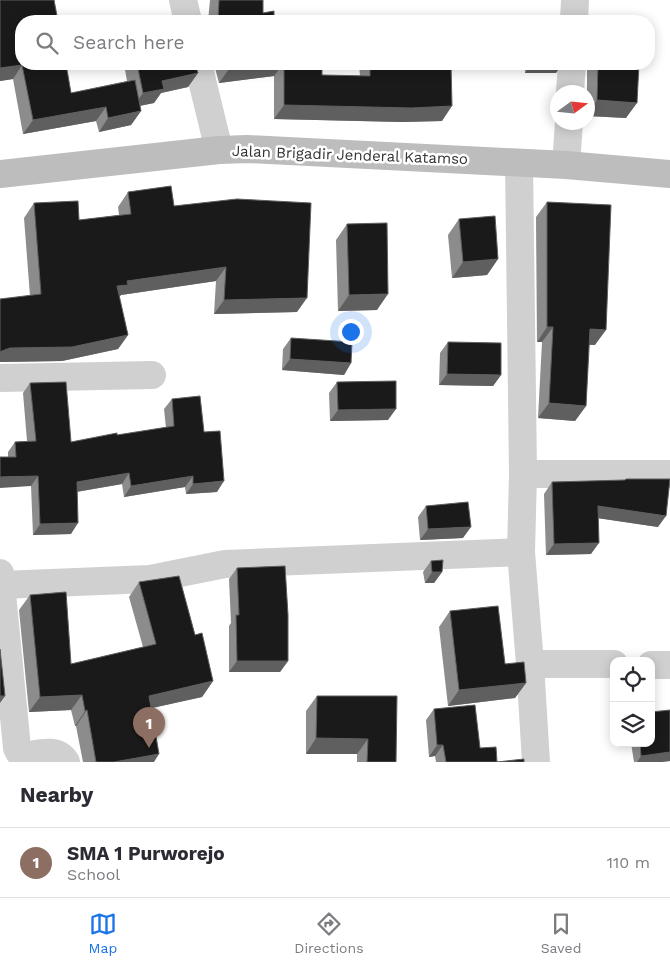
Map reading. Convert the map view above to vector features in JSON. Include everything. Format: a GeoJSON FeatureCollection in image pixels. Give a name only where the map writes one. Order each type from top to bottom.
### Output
{"type":"FeatureCollection","features":[{"type":"Feature","properties":{"kind":"main road","name":"Jalan Brigadir Jenderal Katamso"},"geometry":{"type":"LineString","coordinates":[[0,174],[219,150],[566,165],[670,174]]}},
{"type":"Feature","properties":{"kind":"street"},"geometry":{"type":"LineString","coordinates":[[183,0],[187,15]]}},
{"type":"Feature","properties":{"kind":"street"},"geometry":{"type":"LineString","coordinates":[[575,15],[576,0]]}},
{"type":"Feature","properties":{"kind":"street"},"geometry":{"type":"LineString","coordinates":[[199,70],[219,150]]}},
{"type":"Feature","properties":{"kind":"street"},"geometry":{"type":"LineString","coordinates":[[570,85],[572,70]]}},
{"type":"Feature","properties":{"kind":"street"},"geometry":{"type":"LineString","coordinates":[[566,165],[568,130]]}},
{"type":"Feature","properties":{"kind":"street"},"geometry":{"type":"LineString","coordinates":[[520,163],[523,474],[521,552],[536,762]]}},
{"type":"Feature","properties":{"kind":"street"},"geometry":{"type":"LineString","coordinates":[[0,378],[152,375]]}},
{"type":"Feature","properties":{"kind":"street"},"geometry":{"type":"LineString","coordinates":[[523,474],[670,474]]}},
{"type":"Feature","properties":{"kind":"street"},"geometry":{"type":"LineString","coordinates":[[66,762],[59,754],[50,752],[24,756],[17,748],[1,579],[150,579],[225,564],[521,552]]}},
{"type":"Feature","properties":{"kind":"street"},"geometry":{"type":"LineString","coordinates":[[530,664],[610,664]]}},
{"type":"Feature","properties":{"kind":"street"},"geometry":{"type":"LineString","coordinates":[[655,665],[670,665]]}},
{"type":"Feature","properties":{"kind":"building"},"geometry":{"type":"Polygon","coordinates":[[[0,0],[54,0],[57,15],[15,15],[15,66],[0,68],[0,0]]]}},
{"type":"Feature","properties":{"kind":"building"},"geometry":{"type":"Polygon","coordinates":[[[219,0],[263,0],[263,13],[274,11],[274,15],[218,15],[219,0]]]}},
{"type":"Feature","properties":{"kind":"building"},"geometry":{"type":"Polygon","coordinates":[[[23,70],[67,70],[71,93],[135,80],[141,111],[108,118],[106,107],[33,120],[23,70]]]}},
{"type":"Feature","properties":{"kind":"building"},"geometry":{"type":"Polygon","coordinates":[[[138,70],[197,70],[198,73],[162,81],[164,89],[143,93],[138,70]]]}},
{"type":"Feature","properties":{"kind":"building"},"geometry":{"type":"Polygon","coordinates":[[[284,70],[322,70],[322,75],[370,76],[370,70],[451,70],[452,106],[412,108],[284,105],[284,70]]]}},
{"type":"Feature","properties":{"kind":"building"},"geometry":{"type":"Polygon","coordinates":[[[598,70],[639,70],[637,103],[597,100],[598,70]]]}},
{"type":"Feature","properties":{"kind":"building"},"geometry":{"type":"Polygon","coordinates":[[[171,186],[174,206],[237,199],[311,203],[307,298],[224,300],[226,267],[127,281],[128,285],[117,286],[128,335],[72,347],[10,348],[0,352],[0,299],[41,294],[34,203],[78,201],[79,220],[131,214],[128,192],[171,186]]]}},
{"type":"Feature","properties":{"kind":"building"},"geometry":{"type":"Polygon","coordinates":[[[547,202],[611,205],[606,330],[590,329],[586,406],[549,403],[553,327],[547,327],[547,202]]]}},
{"type":"Feature","properties":{"kind":"building"},"geometry":{"type":"Polygon","coordinates":[[[495,216],[498,259],[463,262],[459,219],[495,216]]]}},
{"type":"Feature","properties":{"kind":"building"},"geometry":{"type":"Polygon","coordinates":[[[387,223],[388,294],[349,295],[347,224],[387,223]]]}},
{"type":"Feature","properties":{"kind":"building"},"geometry":{"type":"Polygon","coordinates":[[[291,338],[352,342],[351,363],[290,359],[291,338]]]}},
{"type":"Feature","properties":{"kind":"building"},"geometry":{"type":"Polygon","coordinates":[[[448,342],[501,343],[501,375],[447,374],[448,342]]]}},
{"type":"Feature","properties":{"kind":"building"},"geometry":{"type":"Polygon","coordinates":[[[396,381],[396,409],[338,410],[337,382],[396,381]]]}},
{"type":"Feature","properties":{"kind":"building"},"geometry":{"type":"Polygon","coordinates":[[[66,382],[71,442],[117,433],[117,435],[174,426],[172,399],[200,396],[204,432],[220,431],[224,481],[193,484],[193,476],[131,486],[129,473],[77,482],[78,523],[40,524],[38,476],[0,477],[0,457],[16,457],[15,442],[36,441],[30,383],[66,382]]]}},
{"type":"Feature","properties":{"kind":"building"},"geometry":{"type":"Polygon","coordinates":[[[670,479],[666,516],[598,506],[599,543],[554,544],[552,482],[670,479]]]}},
{"type":"Feature","properties":{"kind":"building"},"geometry":{"type":"Polygon","coordinates":[[[468,502],[471,527],[428,529],[426,506],[468,502]]]}},
{"type":"Feature","properties":{"kind":"building"},"geometry":{"type":"Polygon","coordinates":[[[443,560],[442,572],[432,572],[431,561],[443,560]]]}},
{"type":"Feature","properties":{"kind":"building"},"geometry":{"type":"Polygon","coordinates":[[[285,566],[288,661],[237,661],[236,615],[239,615],[237,568],[285,566]]]}},
{"type":"Feature","properties":{"kind":"building"},"geometry":{"type":"Polygon","coordinates":[[[179,576],[195,635],[202,633],[213,681],[149,696],[159,754],[114,762],[96,762],[87,710],[85,711],[82,695],[40,697],[30,595],[66,592],[71,664],[156,644],[139,582],[179,576]]]}},
{"type":"Feature","properties":{"kind":"building"},"geometry":{"type":"Polygon","coordinates":[[[498,606],[505,664],[524,662],[526,683],[459,690],[450,611],[498,606]]]}},
{"type":"Feature","properties":{"kind":"building"},"geometry":{"type":"Polygon","coordinates":[[[0,649],[5,696],[0,696],[0,649]]]}},
{"type":"Feature","properties":{"kind":"building"},"geometry":{"type":"Polygon","coordinates":[[[317,696],[397,696],[396,762],[367,762],[368,739],[316,738],[317,696]]]}},
{"type":"Feature","properties":{"kind":"building"},"geometry":{"type":"Polygon","coordinates":[[[475,705],[480,748],[496,747],[497,762],[446,762],[443,745],[437,745],[434,709],[475,705]]]}},
{"type":"Feature","properties":{"kind":"building"},"geometry":{"type":"Polygon","coordinates":[[[670,710],[670,752],[641,756],[640,747],[655,747],[655,712],[670,710]]]}},
{"type":"Feature","properties":{"kind":"building"},"geometry":{"type":"Polygon","coordinates":[[[524,759],[524,762],[497,762],[524,759]]]}},
{"type":"Feature","properties":{"kind":"place","name":"SMA 1 Purworejo"},"geometry":{"type":"Point","coordinates":[149,748]}}]}
